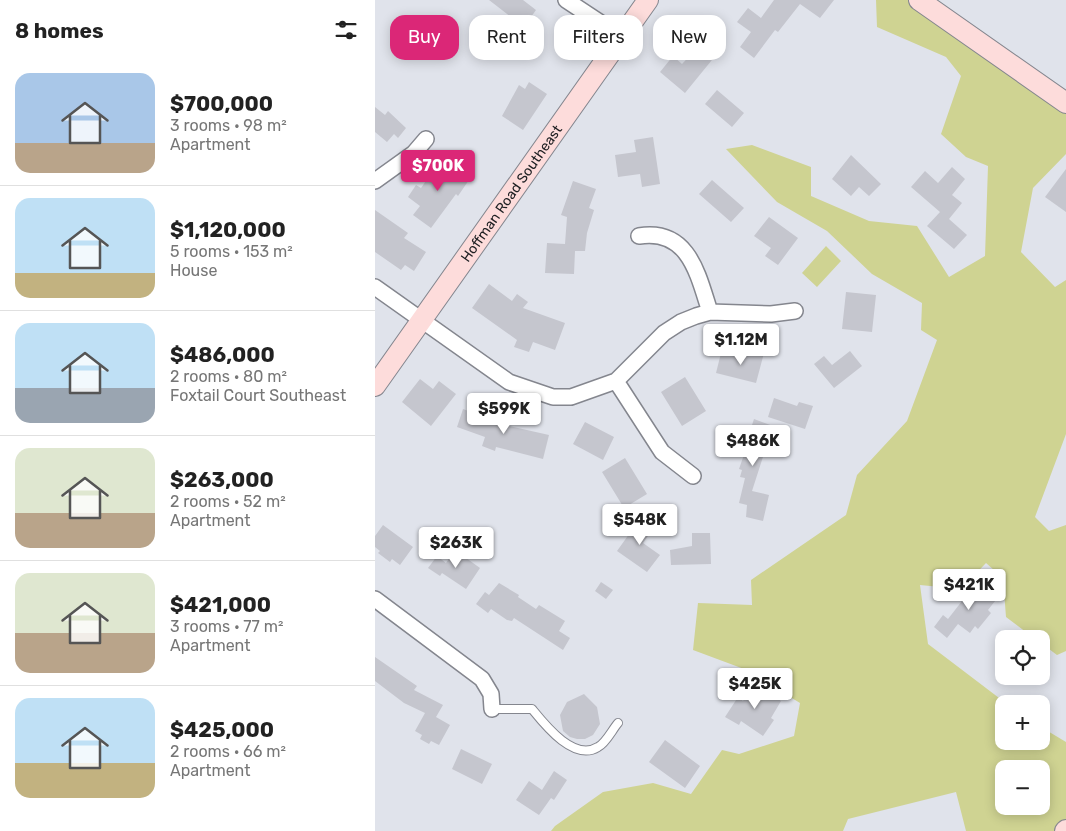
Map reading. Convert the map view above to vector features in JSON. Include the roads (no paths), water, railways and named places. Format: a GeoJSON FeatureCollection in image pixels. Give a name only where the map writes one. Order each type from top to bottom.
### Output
{"type":"FeatureCollection","features":[{"type":"Feature","properties":{"kind":"street"},"geometry":{"type":"LineString","coordinates":[[567,0],[589,15]]}},
{"type":"Feature","properties":{"kind":"street","name":"Hoffman Road Southeast"},"geometry":{"type":"LineString","coordinates":[[637,15],[648,0]]}},
{"type":"Feature","properties":{"kind":"street"},"geometry":{"type":"LineString","coordinates":[[919,0],[1066,103]]}},
{"type":"Feature","properties":{"kind":"street","name":"Hoffman Road Southeast"},"geometry":{"type":"LineString","coordinates":[[375,386],[606,60]]}},
{"type":"Feature","properties":{"kind":"street"},"geometry":{"type":"LineString","coordinates":[[375,181],[414,153],[426,139]]}},
{"type":"Feature","properties":{"kind":"street"},"geometry":{"type":"LineString","coordinates":[[639,236],[650,234],[672,239],[694,262],[710,312]]}},
{"type":"Feature","properties":{"kind":"street"},"geometry":{"type":"LineString","coordinates":[[375,287],[509,382],[553,397],[571,396],[616,381],[664,333],[681,322],[710,312],[771,314],[795,311]]}},
{"type":"Feature","properties":{"kind":"street"},"geometry":{"type":"LineString","coordinates":[[616,381],[663,452],[693,476]]}},
{"type":"Feature","properties":{"kind":"street"},"geometry":{"type":"LineString","coordinates":[[375,599],[482,679],[491,694],[492,709]]}},
{"type":"Feature","properties":{"kind":"lane"},"geometry":{"type":"LineString","coordinates":[[492,709],[532,709],[556,736],[573,747],[589,751],[600,747],[618,723]]}}]}
